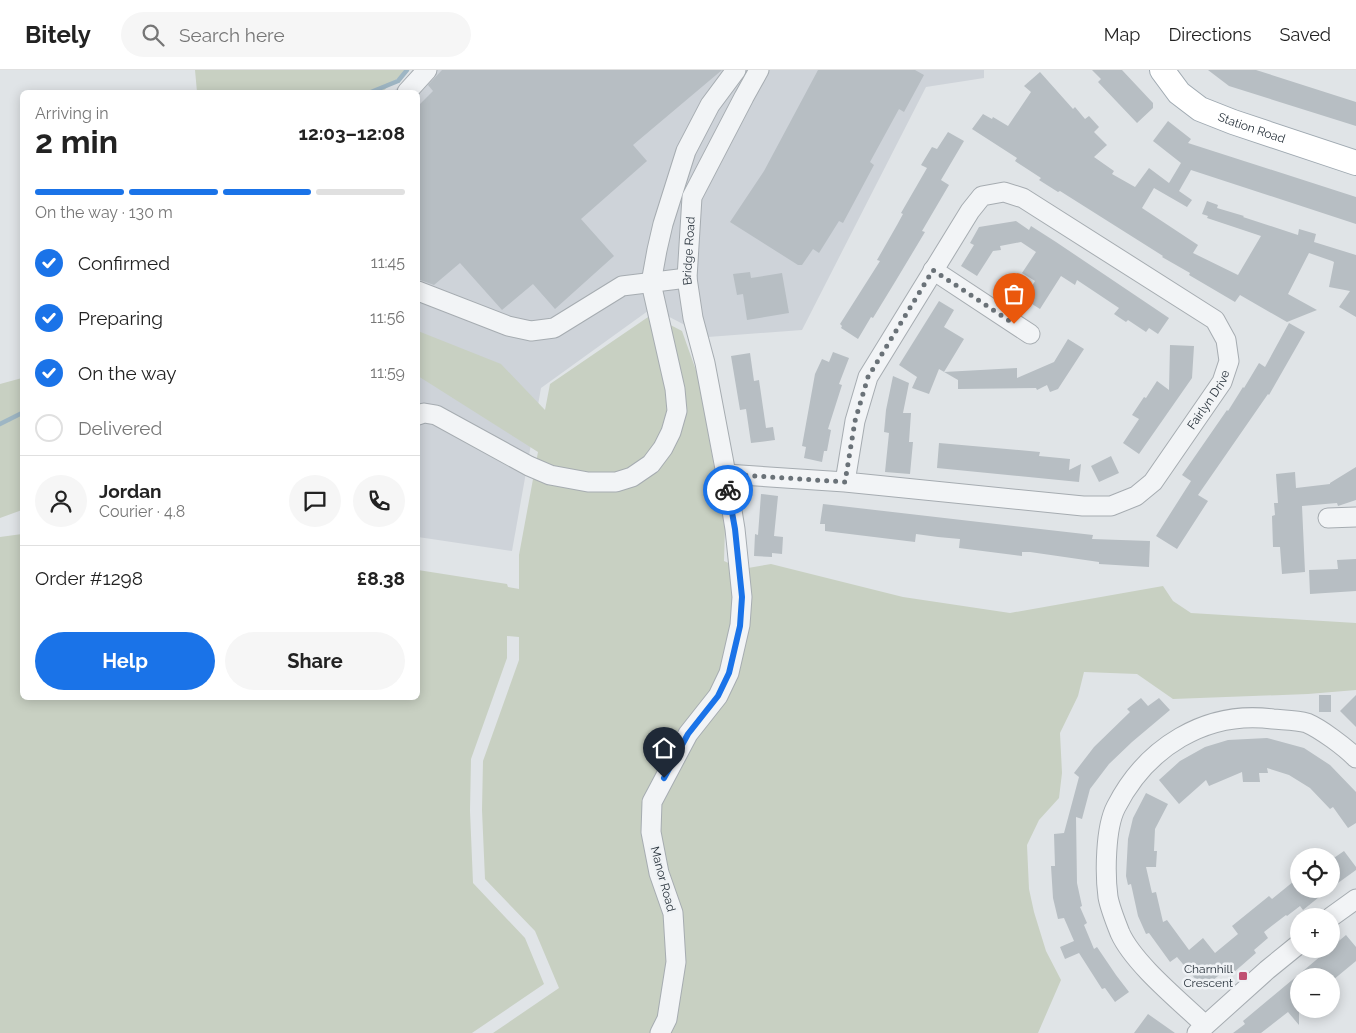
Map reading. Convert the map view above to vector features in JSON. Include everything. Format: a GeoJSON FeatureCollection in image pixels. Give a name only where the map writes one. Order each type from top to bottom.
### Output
{"type":"FeatureCollection","features":[{"type":"Feature","properties":{"kind":"main road","name":"Station Road"},"geometry":{"type":"LineString","coordinates":[[1162,70],[1179,92],[1200,109],[1232,122],[1356,163]]}},
{"type":"Feature","properties":{"kind":"street"},"geometry":{"type":"LineString","coordinates":[[409,90],[427,70]]}},
{"type":"Feature","properties":{"kind":"street"},"geometry":{"type":"LineString","coordinates":[[420,414],[436,414],[529,466],[550,475],[588,482],[616,482],[632,477],[650,464],[671,432],[677,411],[675,389],[651,283],[663,224],[686,151],[710,105],[736,70]]}},
{"type":"Feature","properties":{"kind":"street","name":"Bridge Road"},"geometry":{"type":"LineString","coordinates":[[740,626],[742,597],[735,529],[704,363],[693,318],[687,278],[692,197],[759,70]]}},
{"type":"Feature","properties":{"kind":"street","name":"Fairlyn Drive"},"geometry":{"type":"LineString","coordinates":[[726,474],[845,482],[1083,506],[1111,506],[1136,496],[1153,482],[1222,382],[1229,361],[1226,340],[1214,320],[1023,198],[1004,192],[982,196],[970,211],[868,377],[855,421],[845,482]]}},
{"type":"Feature","properties":{"kind":"street"},"geometry":{"type":"LineString","coordinates":[[933,270],[1030,334]]}},
{"type":"Feature","properties":{"kind":"street"},"geometry":{"type":"LineString","coordinates":[[420,292],[508,326],[531,331],[554,328],[622,286],[687,278]]}},
{"type":"Feature","properties":{"kind":"street"},"geometry":{"type":"LineString","coordinates":[[1328,518],[1356,517]]}},
{"type":"Feature","properties":{"kind":"street","name":"Manor Road"},"geometry":{"type":"LineString","coordinates":[[660,1033],[667,1019],[676,962],[673,913],[659,873],[651,832],[652,802],[688,734],[718,696],[729,673],[740,626]]}},
{"type":"Feature","properties":{"kind":"street"},"geometry":{"type":"LineString","coordinates":[[1290,952],[1201,1029],[1139,961],[1121,934],[1108,898],[1108,835],[1115,809],[1139,770],[1167,745],[1195,730],[1226,720],[1257,717],[1306,723],[1345,746],[1356,758]]}},
{"type":"Feature","properties":{"kind":"street"},"geometry":{"type":"LineString","coordinates":[[1340,911],[1356,899]]}},
{"type":"Feature","properties":{"kind":"shaded area"},"geometry":{"type":"Polygon","coordinates":[[[195,70],[407,70],[384,90],[197,90],[195,70]]]}},
{"type":"Feature","properties":{"kind":"shaded area"},"geometry":{"type":"Polygon","coordinates":[[[416,70],[984,70],[984,78],[926,87],[802,330],[708,337],[652,308],[541,388],[512,551],[420,537],[420,90],[395,90],[416,70]]]}},
{"type":"Feature","properties":{"kind":"shaded area"},"geometry":{"type":"Polygon","coordinates":[[[651,315],[682,331],[698,376],[725,528],[724,561],[748,572],[748,568],[771,564],[903,597],[1010,613],[1163,586],[1173,601],[1191,613],[1356,623],[1356,690],[1308,694],[1173,699],[1137,674],[1084,672],[1078,696],[1060,733],[1062,773],[1059,798],[1039,820],[1027,845],[1029,889],[1034,912],[1046,951],[1061,980],[1038,1033],[493,1033],[559,988],[535,931],[485,879],[482,810],[483,761],[519,660],[519,637],[507,636],[507,658],[471,759],[470,811],[473,883],[525,938],[544,984],[472,1033],[0,1033],[0,537],[20,534],[20,700],[420,700],[420,570],[507,584],[508,587],[519,589],[519,555],[538,452],[420,377],[420,332],[501,364],[545,410],[550,384],[651,315]]]}},
{"type":"Feature","properties":{"kind":"shaded area"},"geometry":{"type":"Polygon","coordinates":[[[20,379],[20,511],[0,518],[0,384],[20,379]]]}},
{"type":"Feature","properties":{"kind":"building"},"geometry":{"type":"Polygon","coordinates":[[[442,70],[722,70],[633,145],[647,161],[581,219],[614,256],[555,309],[533,284],[502,310],[460,263],[434,285],[420,280],[420,104],[433,91],[428,85],[442,70]]]}},
{"type":"Feature","properties":{"kind":"building"},"geometry":{"type":"Polygon","coordinates":[[[818,70],[915,70],[924,75],[904,112],[899,109],[870,162],[874,165],[843,223],[839,221],[819,253],[813,249],[802,265],[798,265],[730,222],[764,171],[818,70]]]}},
{"type":"Feature","properties":{"kind":"building"},"geometry":{"type":"Polygon","coordinates":[[[1092,70],[1122,70],[1153,103],[1153,108],[1137,123],[1098,82],[1101,79],[1092,70]]]}},
{"type":"Feature","properties":{"kind":"building"},"geometry":{"type":"Polygon","coordinates":[[[1208,70],[1256,70],[1356,102],[1356,126],[1229,86],[1208,70]]]}},
{"type":"Feature","properties":{"kind":"building"},"geometry":{"type":"Polygon","coordinates":[[[1040,72],[1073,109],[1075,107],[1085,119],[1089,116],[1099,127],[1094,132],[1107,145],[1094,157],[1114,171],[1112,174],[1135,187],[1149,168],[1169,183],[1181,163],[1153,141],[1168,121],[1191,139],[1188,143],[1356,197],[1356,224],[1191,170],[1179,191],[1192,200],[1187,207],[1154,188],[1142,208],[1198,245],[1193,253],[1238,275],[1261,236],[1207,218],[1208,216],[1202,214],[1207,201],[1218,205],[1217,208],[1298,235],[1299,229],[1316,234],[1314,242],[1356,255],[1356,317],[1339,307],[1350,291],[1329,287],[1334,262],[1332,261],[1309,253],[1288,294],[1317,310],[1287,322],[1240,295],[1235,302],[1189,275],[1190,273],[1060,191],[1058,192],[1039,180],[1041,178],[1015,161],[1017,158],[972,129],[983,114],[992,119],[993,117],[1008,126],[1031,92],[1024,86],[1040,72]]]}},
{"type":"Feature","properties":{"kind":"building"},"geometry":{"type":"Polygon","coordinates":[[[948,132],[964,141],[941,180],[949,185],[922,231],[925,232],[873,318],[871,317],[858,339],[841,328],[840,324],[880,261],[877,260],[927,168],[921,165],[932,147],[937,149],[948,132]]]}},
{"type":"Feature","properties":{"kind":"building"},"geometry":{"type":"Polygon","coordinates":[[[1016,221],[1029,230],[1031,226],[1169,318],[1158,334],[1149,328],[1146,332],[1128,320],[1126,322],[1114,314],[1119,308],[1077,280],[1075,285],[1061,276],[1040,309],[1024,299],[1035,281],[1022,273],[1036,252],[1021,242],[1000,246],[1001,250],[993,251],[977,276],[961,266],[974,245],[970,243],[979,227],[1016,221]]]}},
{"type":"Feature","properties":{"kind":"building"},"geometry":{"type":"Polygon","coordinates":[[[750,272],[751,278],[782,273],[789,313],[747,320],[743,294],[737,295],[733,274],[750,272]]]}},
{"type":"Feature","properties":{"kind":"building"},"geometry":{"type":"Polygon","coordinates":[[[939,301],[954,310],[944,327],[964,339],[944,372],[939,369],[929,394],[912,388],[917,377],[899,365],[939,301]]]}},
{"type":"Feature","properties":{"kind":"building"},"geometry":{"type":"Polygon","coordinates":[[[1289,323],[1305,332],[1269,395],[1198,495],[1208,501],[1177,549],[1156,536],[1191,481],[1182,475],[1244,388],[1259,363],[1265,367],[1289,323]]]}},
{"type":"Feature","properties":{"kind":"building"},"geometry":{"type":"Polygon","coordinates":[[[1068,339],[1084,349],[1058,389],[1050,392],[1047,385],[1037,390],[1036,388],[958,389],[958,380],[944,372],[1017,368],[1017,378],[1054,362],[1068,339]]]}},
{"type":"Feature","properties":{"kind":"building"},"geometry":{"type":"Polygon","coordinates":[[[1170,345],[1194,346],[1192,378],[1139,454],[1123,443],[1139,419],[1132,415],[1157,381],[1169,390],[1170,345]]]}},
{"type":"Feature","properties":{"kind":"building"},"geometry":{"type":"Polygon","coordinates":[[[833,352],[849,358],[839,384],[842,385],[828,429],[831,430],[827,451],[824,451],[822,462],[804,458],[806,447],[802,446],[815,374],[822,359],[829,362],[833,352]]]}},
{"type":"Feature","properties":{"kind":"building"},"geometry":{"type":"Polygon","coordinates":[[[750,353],[754,381],[759,380],[766,428],[773,427],[775,440],[751,443],[746,409],[740,410],[731,356],[750,353]]]}},
{"type":"Feature","properties":{"kind":"building"},"geometry":{"type":"Polygon","coordinates":[[[893,376],[909,383],[903,413],[911,413],[909,442],[913,442],[910,474],[885,472],[889,433],[884,432],[886,410],[893,376]]]}},
{"type":"Feature","properties":{"kind":"building"},"geometry":{"type":"Polygon","coordinates":[[[939,443],[1040,452],[1039,456],[1070,459],[1069,470],[1081,464],[1079,482],[937,468],[939,443]]]}},
{"type":"Feature","properties":{"kind":"building"},"geometry":{"type":"Polygon","coordinates":[[[1111,456],[1119,473],[1099,482],[1091,466],[1111,456]]]}},
{"type":"Feature","properties":{"kind":"building"},"geometry":{"type":"Polygon","coordinates":[[[1356,467],[1356,500],[1338,506],[1337,503],[1302,506],[1305,572],[1282,574],[1280,547],[1273,547],[1272,516],[1275,515],[1274,503],[1278,503],[1276,474],[1295,472],[1296,488],[1330,484],[1356,467]]]}},
{"type":"Feature","properties":{"kind":"building"},"geometry":{"type":"Polygon","coordinates":[[[761,494],[778,496],[774,536],[783,537],[782,554],[772,553],[772,557],[754,556],[755,534],[758,535],[761,494]]]}},
{"type":"Feature","properties":{"kind":"building"},"geometry":{"type":"Polygon","coordinates":[[[823,504],[1093,535],[1092,539],[1150,541],[1149,567],[1099,564],[1099,562],[1030,552],[1022,552],[1022,556],[959,548],[960,539],[916,534],[915,542],[825,531],[825,524],[820,524],[823,504]]]}},
{"type":"Feature","properties":{"kind":"building"},"geometry":{"type":"Polygon","coordinates":[[[1356,559],[1356,591],[1310,594],[1309,570],[1338,569],[1337,560],[1356,559]]]}},
{"type":"Feature","properties":{"kind":"building"},"geometry":{"type":"Polygon","coordinates":[[[1319,695],[1331,695],[1331,712],[1319,712],[1319,695]]]}},
{"type":"Feature","properties":{"kind":"building"},"geometry":{"type":"Polygon","coordinates":[[[1356,695],[1356,727],[1340,711],[1356,695]]]}},
{"type":"Feature","properties":{"kind":"building"},"geometry":{"type":"Polygon","coordinates":[[[1141,698],[1148,706],[1159,698],[1170,710],[1109,764],[1090,789],[1082,819],[1076,817],[1077,883],[1082,906],[1080,907],[1087,923],[1084,925],[1094,949],[1097,947],[1129,992],[1115,1002],[1105,988],[1102,989],[1079,953],[1065,959],[1060,947],[1074,941],[1064,918],[1058,919],[1053,898],[1051,866],[1055,866],[1054,834],[1064,833],[1079,777],[1074,773],[1094,747],[1130,712],[1127,709],[1141,698]]]}},
{"type":"Feature","properties":{"kind":"building"},"geometry":{"type":"Polygon","coordinates":[[[1267,738],[1304,748],[1330,765],[1356,792],[1356,823],[1348,828],[1333,807],[1330,809],[1310,788],[1289,775],[1267,768],[1268,773],[1259,773],[1260,782],[1243,782],[1242,772],[1209,786],[1206,780],[1179,804],[1159,780],[1180,761],[1205,747],[1228,740],[1267,738]]]}},
{"type":"Feature","properties":{"kind":"building"},"geometry":{"type":"Polygon","coordinates":[[[1146,793],[1168,804],[1155,829],[1154,851],[1157,851],[1156,867],[1146,867],[1152,893],[1156,892],[1163,922],[1167,920],[1189,950],[1203,938],[1215,953],[1238,934],[1232,926],[1269,896],[1272,899],[1290,884],[1290,898],[1318,898],[1305,908],[1300,906],[1290,908],[1290,914],[1264,932],[1268,938],[1254,950],[1256,953],[1233,973],[1228,968],[1203,988],[1177,957],[1170,962],[1149,933],[1146,934],[1138,916],[1131,884],[1128,885],[1126,876],[1128,839],[1133,818],[1146,793]]]}},
{"type":"Feature","properties":{"kind":"building"},"geometry":{"type":"Polygon","coordinates":[[[1344,851],[1356,867],[1356,870],[1340,882],[1340,854],[1344,851]]]}},
{"type":"Feature","properties":{"kind":"building"},"geometry":{"type":"Polygon","coordinates":[[[1346,935],[1356,947],[1356,961],[1340,974],[1340,968],[1306,968],[1318,958],[1340,958],[1340,940],[1346,935]]]}},
{"type":"Feature","properties":{"kind":"building"},"geometry":{"type":"Polygon","coordinates":[[[1290,982],[1290,1014],[1288,1012],[1261,1033],[1233,1033],[1245,1024],[1243,1021],[1290,982]]]}},
{"type":"Feature","properties":{"kind":"building"},"geometry":{"type":"Polygon","coordinates":[[[1148,1014],[1175,1033],[1134,1033],[1148,1014]]]}},
{"type":"Feature","properties":{"kind":"building"},"geometry":{"type":"Polygon","coordinates":[[[1293,1018],[1299,1018],[1299,1025],[1293,1018]]]}},
{"type":"Feature","properties":{"kind":"waterway"},"geometry":{"type":"LineString","coordinates":[[376,90],[398,81],[407,70]]}},
{"type":"Feature","properties":{"kind":"waterway"},"geometry":{"type":"LineString","coordinates":[[0,424],[20,414]]}},
{"type":"Feature","properties":{"kind":"way so far"},"geometry":{"type":"LineString","coordinates":[[728,490],[726,474],[845,482],[855,421],[868,377],[933,270],[1014,324]]}},
{"type":"Feature","properties":{"kind":"place","name":"Charnhill Crescent"},"geometry":{"type":"Point","coordinates":[1243,976]}},
{"type":"Feature","properties":{"kind":"route"},"geometry":{"type":"LineString","coordinates":[[664,778],[688,734],[718,696],[729,673],[740,626],[742,597],[735,529],[728,490]]}}]}
